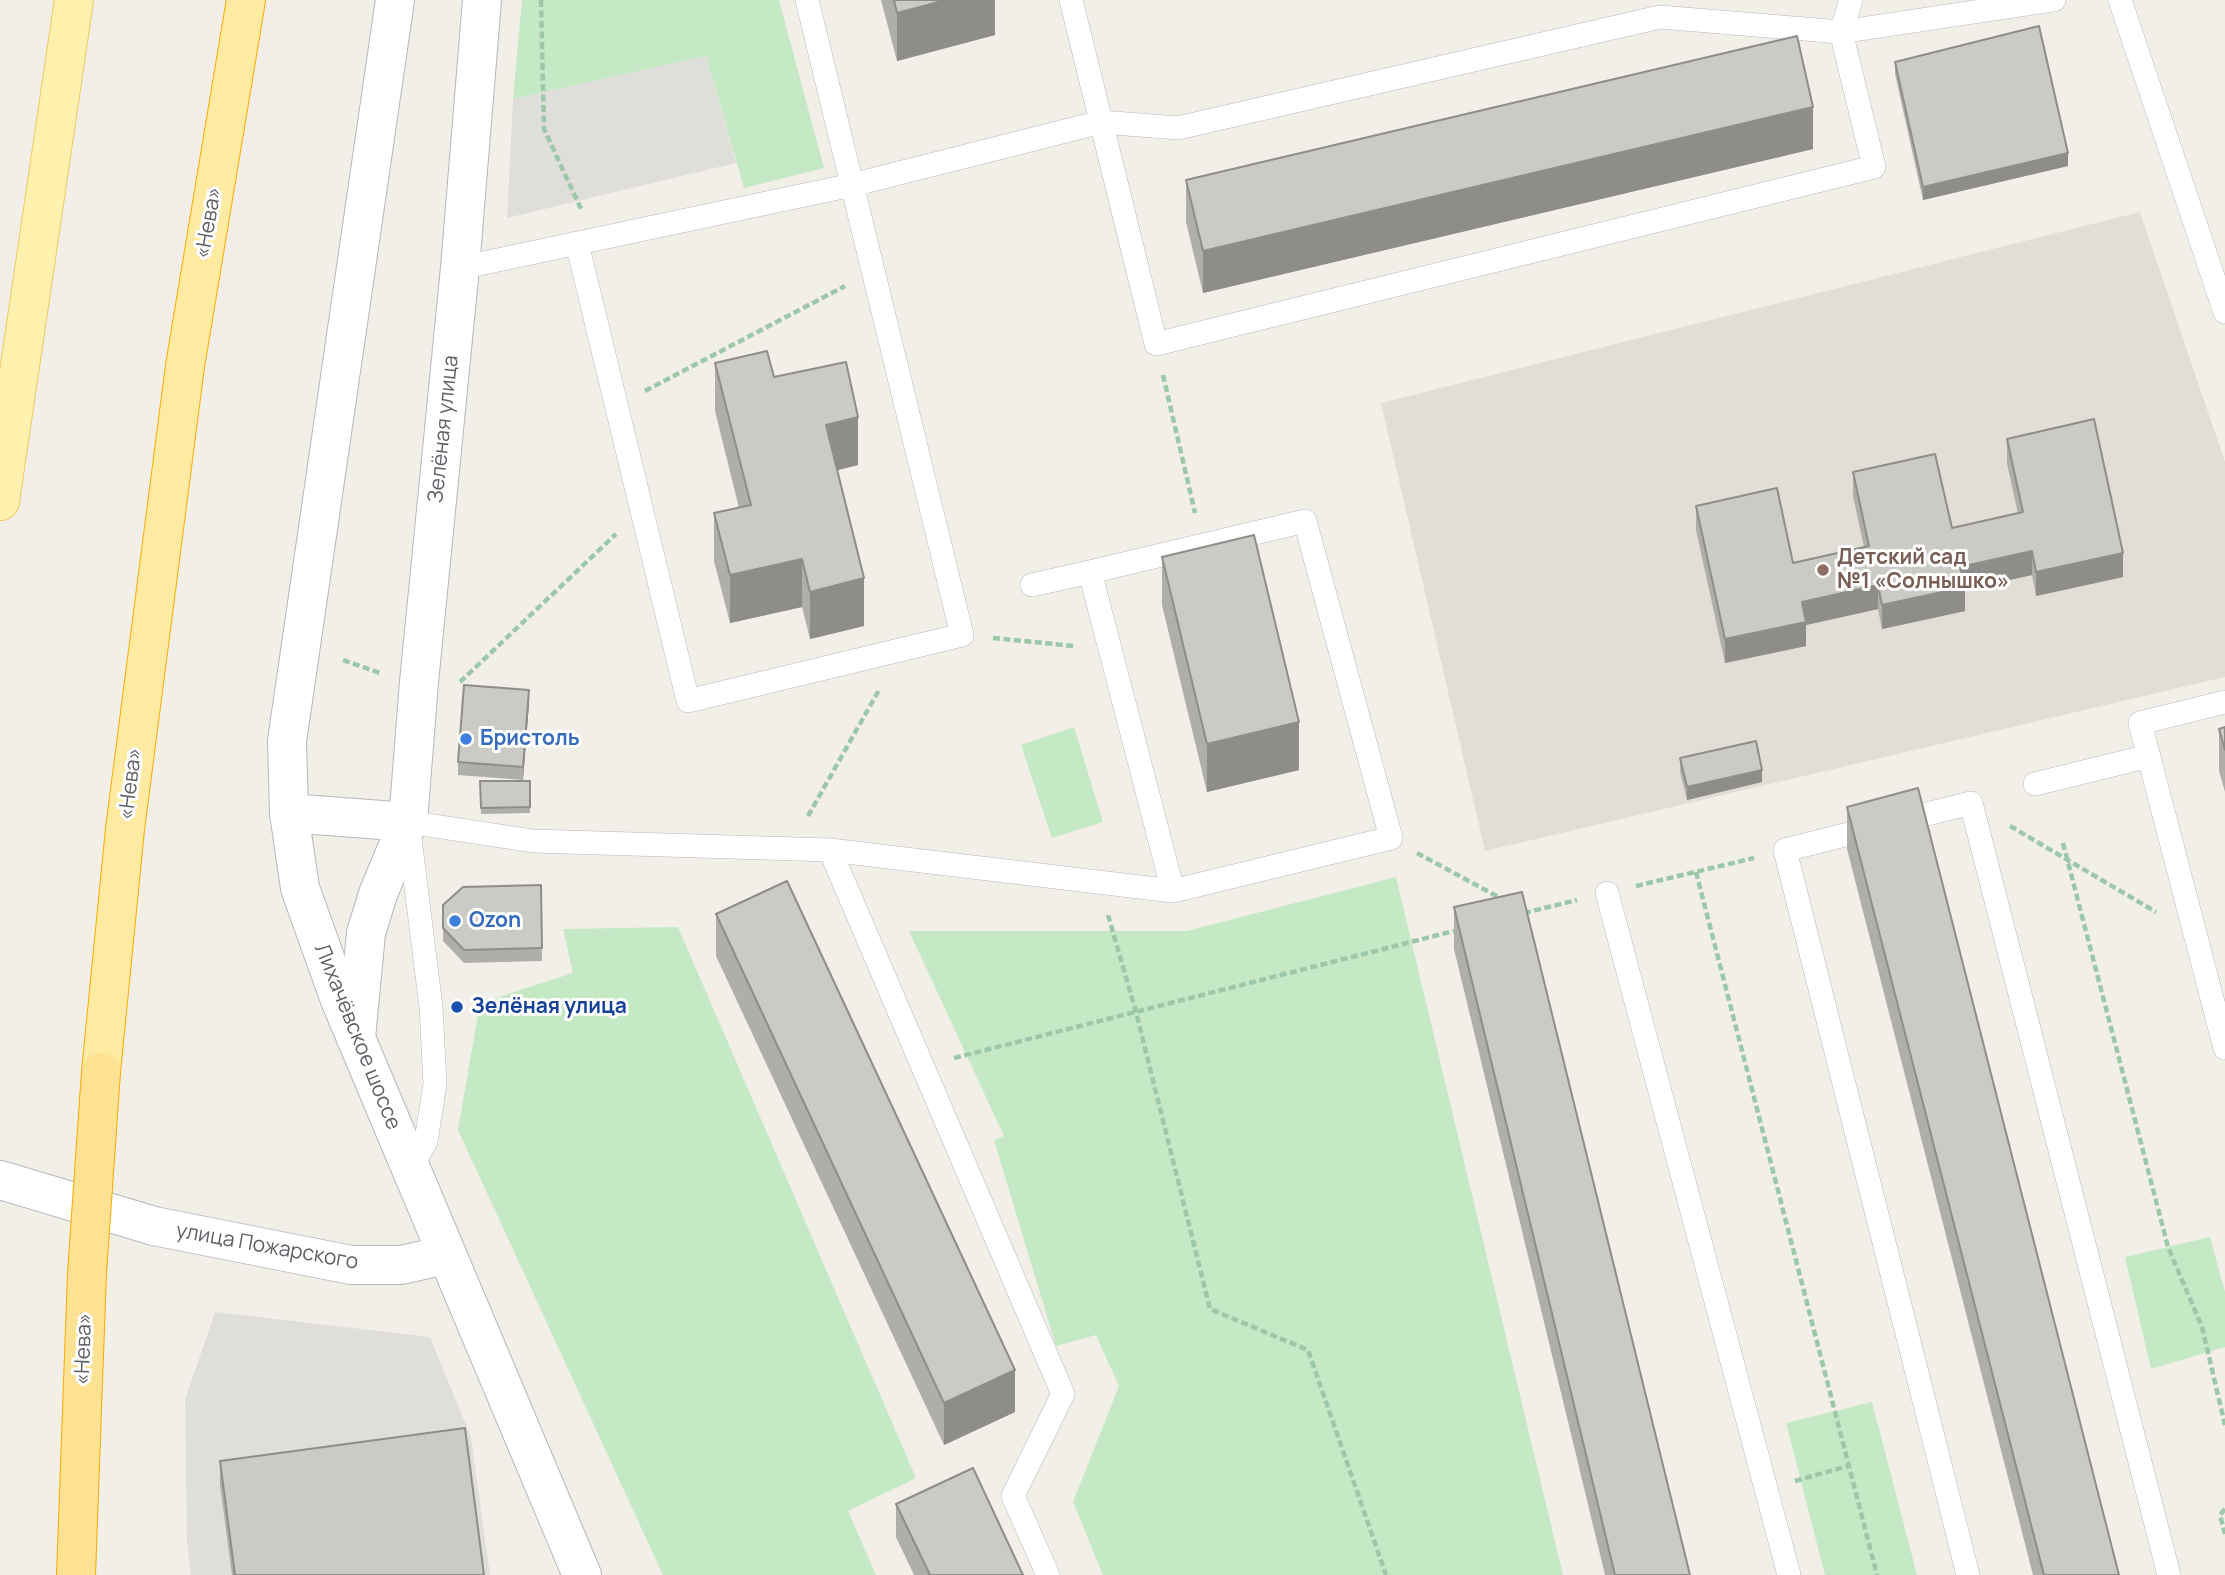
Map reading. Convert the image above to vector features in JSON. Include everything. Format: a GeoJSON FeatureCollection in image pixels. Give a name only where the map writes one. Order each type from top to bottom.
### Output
{"type":"FeatureCollection","features":[{"type":"Feature","properties":{"kind":"highway","name":"«Нева»"},"geometry":{"type":"LineString","coordinates":[[76,1575],[87,1273],[101,1072],[125,829],[184,366],[246,0]]}},
{"type":"Feature","properties":{"kind":"main road"},"geometry":{"type":"LineString","coordinates":[[0,501],[74,0]]}},
{"type":"Feature","properties":{"kind":"street","name":"Лихачёвское шоссе"},"geometry":{"type":"LineString","coordinates":[[395,0],[287,741],[289,813],[300,888],[356,1038],[446,1255]]}},
{"type":"Feature","properties":{"kind":"street","name":"Зелёная улица"},"geometry":{"type":"LineString","coordinates":[[356,1038],[366,933],[378,894],[408,822],[419,682],[460,268],[482,0]]}},
{"type":"Feature","properties":{"kind":"street"},"geometry":{"type":"LineString","coordinates":[[289,813],[408,822]]}},
{"type":"Feature","properties":{"kind":"street","name":"улица Пожарского"},"geometry":{"type":"LineString","coordinates":[[0,1180],[154,1226],[351,1265],[401,1265],[446,1255]]}},
{"type":"Feature","properties":{"kind":"street"},"geometry":{"type":"LineString","coordinates":[[446,1255],[582,1575]]}},
{"type":"Feature","properties":{"kind":"lane"},"geometry":{"type":"LineString","coordinates":[[586,241],[616,406],[688,701],[962,635],[807,0]]}},
{"type":"Feature","properties":{"kind":"lane"},"geometry":{"type":"LineString","coordinates":[[1071,0],[1156,344],[1874,167],[1841,32],[1851,0]]}},
{"type":"Feature","properties":{"kind":"lane"},"geometry":{"type":"LineString","coordinates":[[460,268],[852,185],[1101,122],[1178,128],[1658,8],[1841,32],[2054,0]]}},
{"type":"Feature","properties":{"kind":"lane"},"geometry":{"type":"LineString","coordinates":[[2120,0],[2225,312]]}},
{"type":"Feature","properties":{"kind":"lane"},"geometry":{"type":"LineString","coordinates":[[410,1169],[426,1141],[435,1084],[431,1007],[408,822],[533,841],[830,850],[1174,891],[1391,838],[1305,521],[1032,585]]}},
{"type":"Feature","properties":{"kind":"lane"},"geometry":{"type":"LineString","coordinates":[[1090,572],[1174,891]]}},
{"type":"Feature","properties":{"kind":"lane"},"geometry":{"type":"LineString","coordinates":[[2225,702],[2140,723],[2225,1048]]}},
{"type":"Feature","properties":{"kind":"lane"},"geometry":{"type":"LineString","coordinates":[[2035,784],[2149,756]]}},
{"type":"Feature","properties":{"kind":"lane"},"geometry":{"type":"LineString","coordinates":[[1968,1575],[1785,850],[1971,803],[2169,1575]]}},
{"type":"Feature","properties":{"kind":"lane"},"geometry":{"type":"LineString","coordinates":[[830,850],[1063,1394],[1013,1496],[1048,1575]]}},
{"type":"Feature","properties":{"kind":"lane"},"geometry":{"type":"LineString","coordinates":[[1606,893],[1789,1575]]}},
{"type":"Feature","properties":{"kind":"path"},"geometry":{"type":"LineString","coordinates":[[541,0],[544,129],[586,241]]}},
{"type":"Feature","properties":{"kind":"path"},"geometry":{"type":"LineString","coordinates":[[616,406],[873,271]]}},
{"type":"Feature","properties":{"kind":"path"},"geometry":{"type":"LineString","coordinates":[[1156,344],[1203,545]]}},
{"type":"Feature","properties":{"kind":"path"},"geometry":{"type":"LineString","coordinates":[[458,684],[641,509]]}},
{"type":"Feature","properties":{"kind":"path"},"geometry":{"type":"LineString","coordinates":[[962,635],[1110,649]]}},
{"type":"Feature","properties":{"kind":"path"},"geometry":{"type":"LineString","coordinates":[[789,849],[902,649]]}},
{"type":"Feature","properties":{"kind":"path"},"geometry":{"type":"LineString","coordinates":[[344,660],[386,676]]}},
{"type":"Feature","properties":{"kind":"path"},"geometry":{"type":"LineString","coordinates":[[1971,803],[2196,936]]}},
{"type":"Feature","properties":{"kind":"path"},"geometry":{"type":"LineString","coordinates":[[1391,838],[1505,900]]}},
{"type":"Feature","properties":{"kind":"path"},"geometry":{"type":"LineString","coordinates":[[2063,843],[2168,1247],[2202,1327],[2225,1425]]}},
{"type":"Feature","properties":{"kind":"path"},"geometry":{"type":"LineString","coordinates":[[1514,916],[1785,850]]}},
{"type":"Feature","properties":{"kind":"path"},"geometry":{"type":"LineString","coordinates":[[1696,872],[1877,1575]]}},
{"type":"Feature","properties":{"kind":"path"},"geometry":{"type":"LineString","coordinates":[[1099,882],[1136,1012],[1210,1309],[1308,1350],[1386,1575]]}},
{"type":"Feature","properties":{"kind":"path"},"geometry":{"type":"LineString","coordinates":[[1516,906],[1527,913]]}},
{"type":"Feature","properties":{"kind":"path"},"geometry":{"type":"LineString","coordinates":[[922,1066],[1460,930]]}},
{"type":"Feature","properties":{"kind":"path"},"geometry":{"type":"LineString","coordinates":[[1766,1488],[1848,1466]]}},
{"type":"Feature","properties":{"kind":"path"},"geometry":{"type":"LineString","coordinates":[[2225,1509],[2220,1515],[2225,1534]]}},
{"type":"Feature","properties":{"kind":"shaded area"},"geometry":{"type":"Polygon","coordinates":[[[706,56],[736,163],[507,218],[513,99],[706,56]]]}},
{"type":"Feature","properties":{"kind":"shaded area","name":"Детский сад №1 «Солнышко»"},"geometry":{"type":"Polygon","coordinates":[[[2140,212],[2225,462],[2225,677],[1485,851],[1381,403],[2140,212]]]}},
{"type":"Feature","properties":{"kind":"shaded area"},"geometry":{"type":"Polygon","coordinates":[[[215,1312],[430,1337],[471,1437],[490,1575],[191,1575],[187,1541],[185,1400],[215,1312]]]}},
{"type":"Feature","properties":{"kind":"green space"},"geometry":{"type":"Polygon","coordinates":[[[522,0],[779,0],[824,168],[744,188],[706,56],[513,99],[522,0]]]}},
{"type":"Feature","properties":{"kind":"green space"},"geometry":{"type":"Polygon","coordinates":[[[1074,727],[1103,822],[1052,838],[1021,745],[1074,727]]]}},
{"type":"Feature","properties":{"kind":"green space"},"geometry":{"type":"Polygon","coordinates":[[[1396,877],[1563,1575],[1103,1575],[1073,1502],[1119,1386],[1096,1335],[1056,1346],[994,1140],[1004,1136],[909,931],[1187,931],[1396,877]]]}},
{"type":"Feature","properties":{"kind":"green space"},"geometry":{"type":"Polygon","coordinates":[[[678,927],[916,1478],[848,1511],[876,1575],[663,1575],[458,1130],[480,1003],[573,973],[563,929],[678,927]]]}},
{"type":"Feature","properties":{"kind":"green space"},"geometry":{"type":"Polygon","coordinates":[[[2210,1237],[2225,1292],[2225,1347],[2151,1369],[2125,1257],[2210,1237]]]}},
{"type":"Feature","properties":{"kind":"green space"},"geometry":{"type":"Polygon","coordinates":[[[1872,1402],[1917,1575],[1825,1575],[1786,1423],[1872,1402]]]}},
{"type":"Feature","properties":{"kind":"building"},"geometry":{"type":"Polygon","coordinates":[[[894,0],[946,0],[897,13],[894,0]]]}},
{"type":"Feature","properties":{"kind":"building"},"geometry":{"type":"Polygon","coordinates":[[[2039,26],[2068,153],[1923,187],[1895,62],[2039,26]]]}},
{"type":"Feature","properties":{"kind":"building"},"geometry":{"type":"Polygon","coordinates":[[[1797,36],[1813,107],[1203,251],[1186,180],[1797,36]]]}},
{"type":"Feature","properties":{"kind":"building"},"geometry":{"type":"Polygon","coordinates":[[[767,351],[774,377],[846,362],[858,417],[826,425],[864,578],[810,592],[802,559],[730,575],[714,513],[751,505],[715,363],[767,351]]]}},
{"type":"Feature","properties":{"kind":"building"},"geometry":{"type":"Polygon","coordinates":[[[2094,419],[2123,553],[2036,572],[2032,551],[1960,567],[1965,587],[1882,605],[1878,585],[1802,602],[1806,622],[1725,639],[1696,506],[1777,488],[1793,563],[1869,546],[1853,472],[1935,454],[1952,528],[2023,512],[2007,439],[2094,419]]]}},
{"type":"Feature","properties":{"kind":"building"},"geometry":{"type":"Polygon","coordinates":[[[1254,535],[1299,722],[1207,744],[1162,557],[1254,535]]]}},
{"type":"Feature","properties":{"kind":"building"},"geometry":{"type":"Polygon","coordinates":[[[464,685],[529,690],[523,767],[458,762],[464,685]]]}},
{"type":"Feature","properties":{"kind":"building"},"geometry":{"type":"Polygon","coordinates":[[[2225,727],[2225,750],[2219,729],[2225,727]]]}},
{"type":"Feature","properties":{"kind":"building"},"geometry":{"type":"Polygon","coordinates":[[[1756,741],[1762,770],[1687,787],[1680,758],[1756,741]]]}},
{"type":"Feature","properties":{"kind":"building"},"geometry":{"type":"Polygon","coordinates":[[[480,781],[530,781],[530,807],[481,808],[480,781]]]}},
{"type":"Feature","properties":{"kind":"building"},"geometry":{"type":"Polygon","coordinates":[[[1918,788],[2119,1575],[2044,1575],[1847,807],[1918,788]]]}},
{"type":"Feature","properties":{"kind":"building"},"geometry":{"type":"Polygon","coordinates":[[[787,881],[1015,1370],[944,1403],[716,914],[787,881]]]}},
{"type":"Feature","properties":{"kind":"building"},"geometry":{"type":"Polygon","coordinates":[[[541,885],[542,948],[464,950],[443,928],[443,905],[463,887],[541,885]]]}},
{"type":"Feature","properties":{"kind":"building"},"geometry":{"type":"Polygon","coordinates":[[[1522,892],[1690,1575],[1615,1575],[1454,907],[1522,892]]]}},
{"type":"Feature","properties":{"kind":"building"},"geometry":{"type":"Polygon","coordinates":[[[465,1428],[484,1575],[235,1575],[220,1461],[465,1428]]]}},
{"type":"Feature","properties":{"kind":"building"},"geometry":{"type":"Polygon","coordinates":[[[973,1468],[1023,1575],[930,1575],[896,1504],[973,1468]]]}},
{"type":"Feature","properties":{"kind":"place","name":"Детский сад №1 «Солнышко»"},"geometry":{"type":"Point","coordinates":[1823,570]}},
{"type":"Feature","properties":{"kind":"place","name":"Бристоль"},"geometry":{"type":"Point","coordinates":[466,739]}},
{"type":"Feature","properties":{"kind":"place","name":"Ozon"},"geometry":{"type":"Point","coordinates":[455,921]}},
{"type":"Feature","properties":{"kind":"place","name":"Зелёная улица"},"geometry":{"type":"Point","coordinates":[457,1007]}}]}
